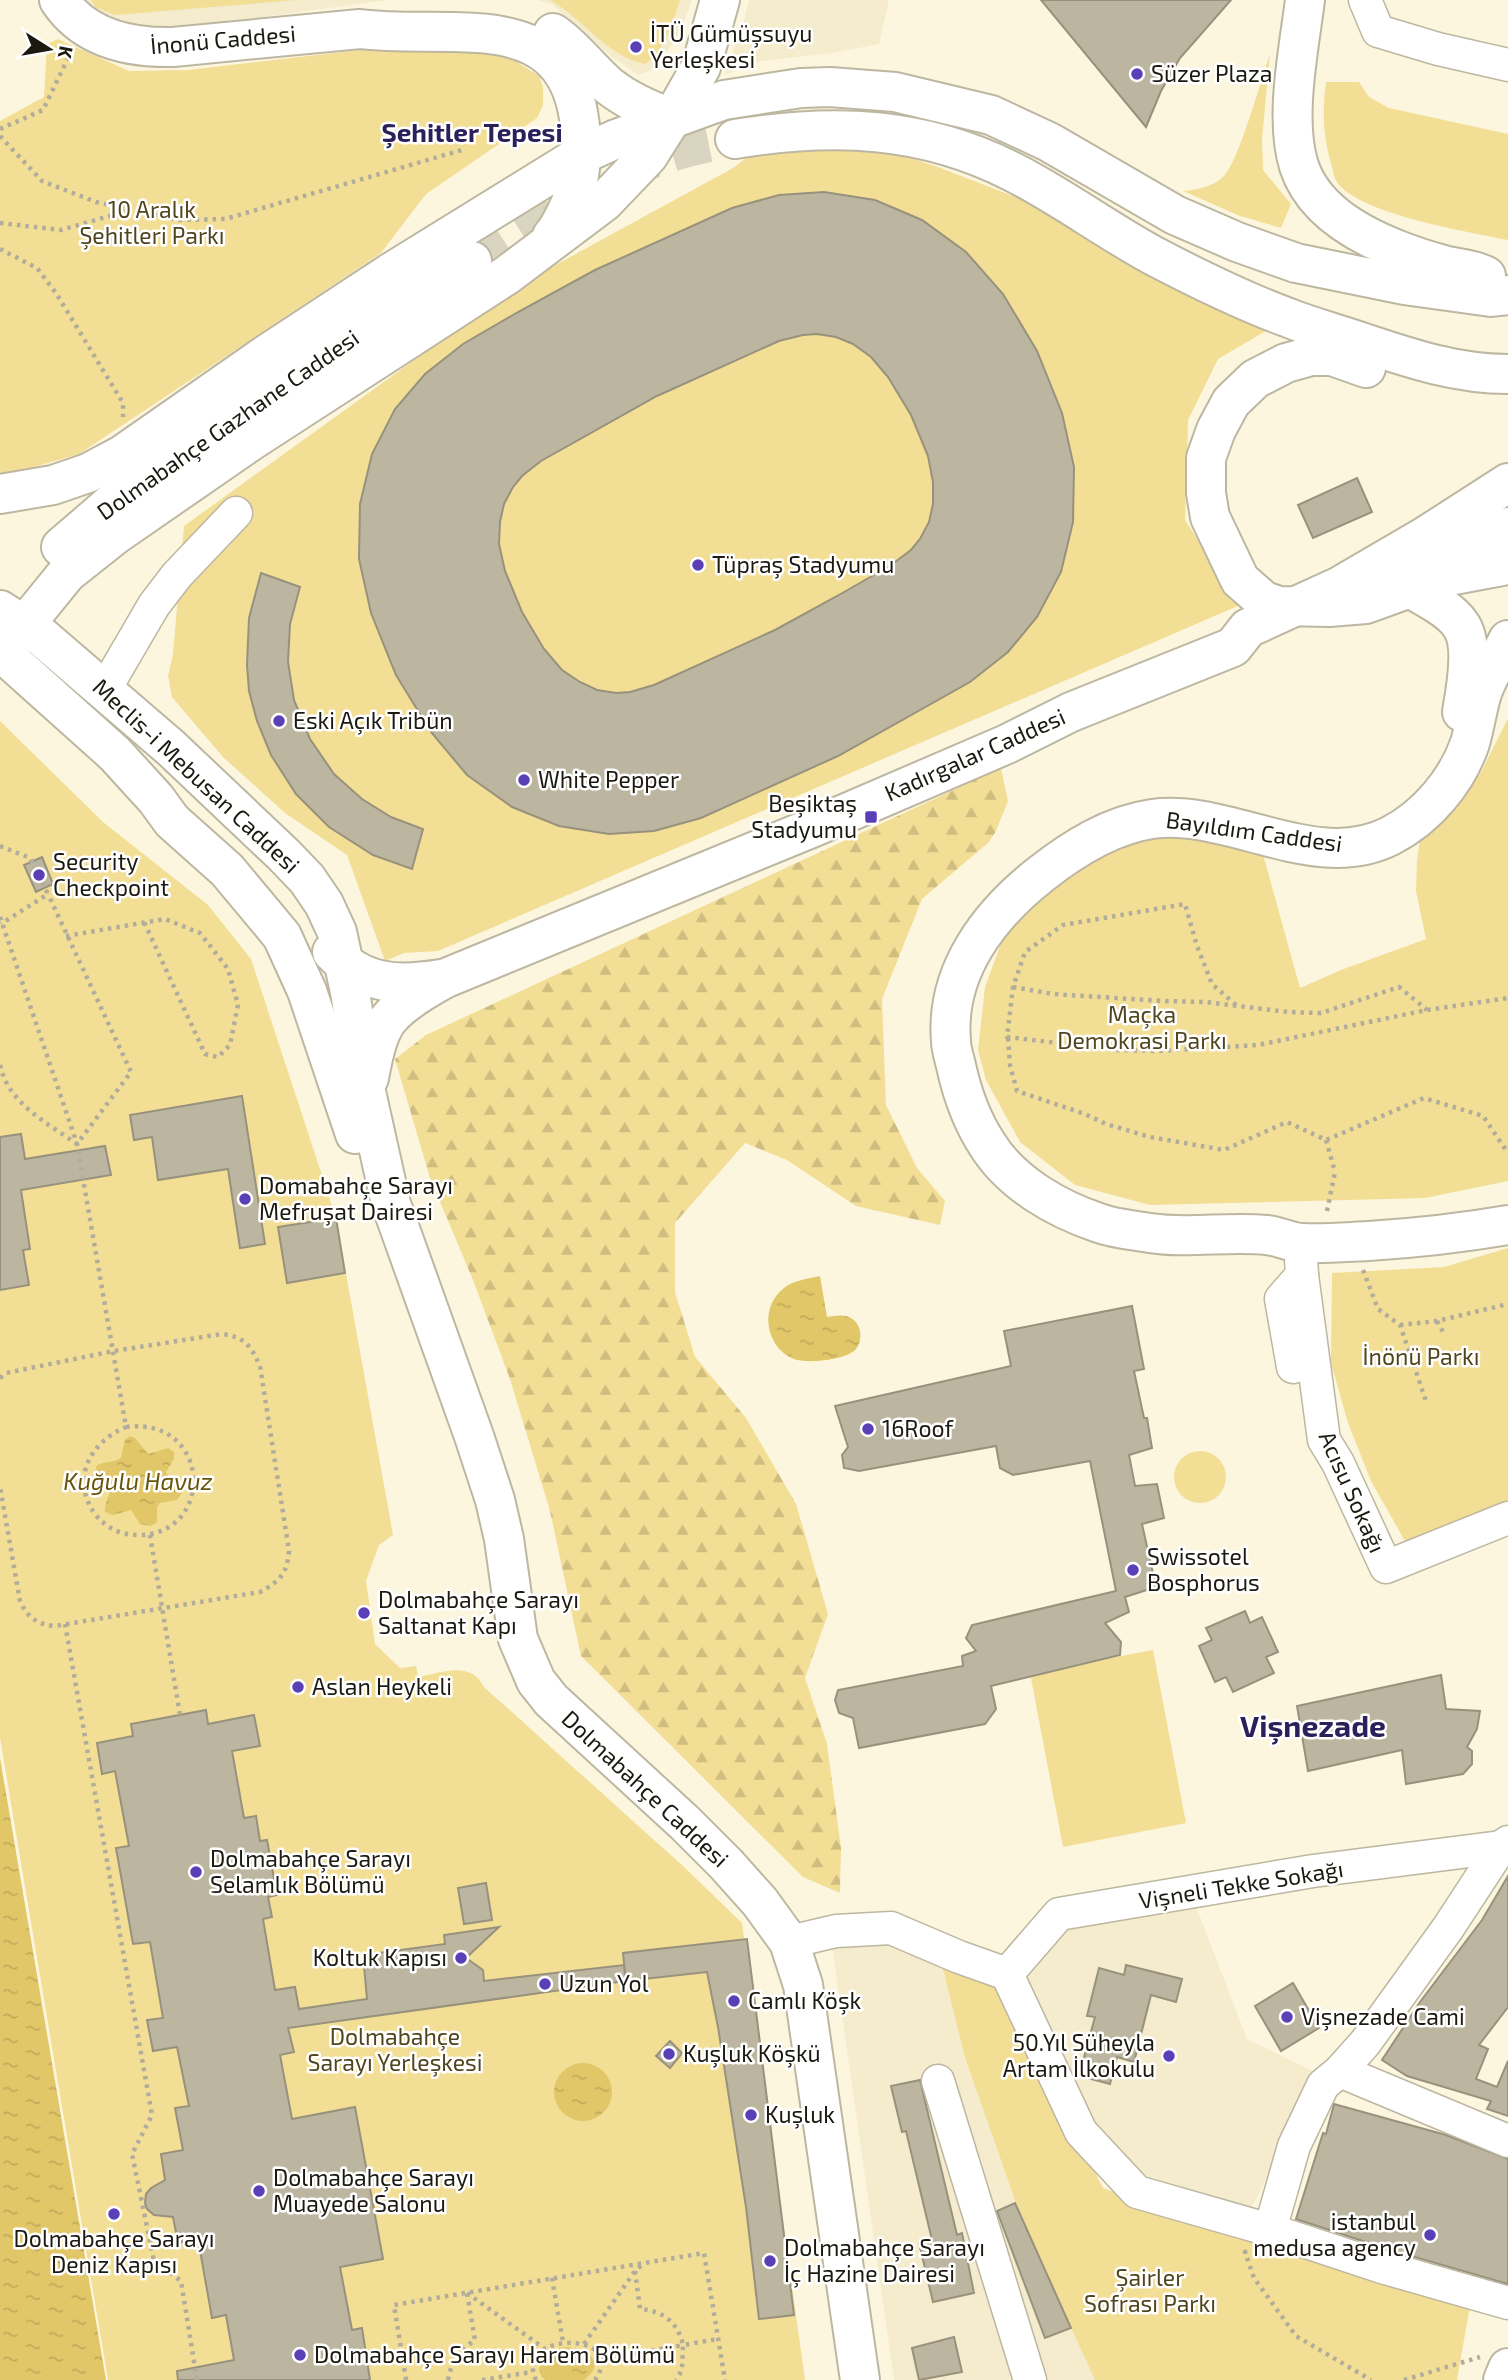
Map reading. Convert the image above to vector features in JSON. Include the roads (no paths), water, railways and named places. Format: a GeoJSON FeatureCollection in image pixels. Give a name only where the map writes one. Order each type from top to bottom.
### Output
{"type":"FeatureCollection","features":[{"type":"Feature","properties":{"kind":"main road","name":"İnonü Caddesi"},"geometry":{"type":"LineString","coordinates":[[59,0],[64,8],[107,39],[148,48],[360,29],[385,32],[452,30],[499,34],[533,45],[561,66],[572,87],[580,117],[581,155],[581,175],[576,192],[556,232],[538,250]]}},
{"type":"Feature","properties":{"kind":"main road"},"geometry":{"type":"LineString","coordinates":[[5,630],[67,573],[115,535],[273,426],[507,275],[604,202],[648,156],[672,118],[701,67],[720,0]]}},
{"type":"Feature","properties":{"kind":"main road"},"geometry":{"type":"LineString","coordinates":[[1306,0],[1294,89],[1293,135],[1299,166],[1308,186],[1341,220],[1377,242],[1445,265],[1480,272],[1508,292]]}},
{"type":"Feature","properties":{"kind":"main road","name":"İnonü Caddesi"},"geometry":{"type":"LineString","coordinates":[[360,29],[408,15],[491,12],[514,14],[537,22],[558,37],[575,50],[610,87],[672,118]]}},
{"type":"Feature","properties":{"kind":"main road"},"geometry":{"type":"LineString","coordinates":[[0,494],[54,485],[89,473],[122,455],[264,356],[390,273],[581,155],[615,139],[724,100],[801,88],[830,87],[920,96],[992,115],[1018,126],[1175,215],[1296,263],[1416,287],[1491,297],[1508,292]]}},
{"type":"Feature","properties":{"kind":"main road"},"geometry":{"type":"LineString","coordinates":[[735,139],[776,132],[839,130],[916,137],[949,146],[987,159],[1016,173],[1152,255],[1255,305],[1431,365],[1466,372],[1508,374]]}},
{"type":"Feature","properties":{"kind":"main road","name":"Dolmabahçe Gazhane Caddesi"},"geometry":{"type":"LineString","coordinates":[[5,630],[49,557],[119,497],[260,400],[472,261]]}},
{"type":"Feature","properties":{"kind":"main road"},"geometry":{"type":"LineString","coordinates":[[1508,392],[1489,393],[1439,387],[1377,372],[1332,356],[1311,356],[1286,363],[1255,379],[1231,402],[1216,430],[1206,458],[1206,493],[1210,517],[1240,580],[1264,601],[1279,606],[1294,606],[1340,586],[1424,537],[1508,483]]}},
{"type":"Feature","properties":{"kind":"main road"},"geometry":{"type":"LineString","coordinates":[[0,515],[53,509],[103,494],[149,475]]}},
{"type":"Feature","properties":{"kind":"main road"},"geometry":{"type":"LineString","coordinates":[[1343,606],[1380,584],[1508,527]]}},
{"type":"Feature","properties":{"kind":"main road","name":"Kadırgalar Caddesi"},"geometry":{"type":"LineString","coordinates":[[366,1092],[379,1039],[389,1017],[446,978],[682,882],[1007,744],[1071,712],[1233,648],[1248,628],[1294,606],[1366,604],[1438,578],[1508,565]]}},
{"type":"Feature","properties":{"kind":"main road"},"geometry":{"type":"LineString","coordinates":[[1410,588],[1462,625],[1486,625],[1508,616]]}},
{"type":"Feature","properties":{"kind":"main road","name":"Bayıldım Caddesi"},"geometry":{"type":"LineString","coordinates":[[1462,625],[1468,652],[1468,677],[1451,746],[1432,781],[1394,815],[1348,834],[1312,831],[1184,803],[1150,805],[1121,812],[1060,841],[1028,863],[995,892],[968,925],[948,960],[937,995],[930,1036],[940,1095],[969,1155],[986,1175],[1034,1213],[1083,1239],[1142,1254],[1301,1259],[1352,1242],[1508,1226]]}},
{"type":"Feature","properties":{"kind":"main road","name":"Meclis-i Mebusan Caddesi"},"geometry":{"type":"LineString","coordinates":[[5,630],[42,637],[104,689],[218,790],[307,879],[324,904],[337,932],[345,965],[366,1092],[391,1204]]}},
{"type":"Feature","properties":{"kind":"main road","name":"Meclis-i Mebusan Caddesi"},"geometry":{"type":"LineString","coordinates":[[5,630],[156,799],[172,821],[227,870],[282,936],[306,991],[353,1129],[391,1204]]}},
{"type":"Feature","properties":{"kind":"main road","name":"Bayıldım Caddesi"},"geometry":{"type":"LineString","coordinates":[[1301,1259],[1270,1235],[1160,1234],[1102,1225],[1064,1209],[1017,1179],[993,1154],[979,1131],[963,1094],[951,1041],[954,998],[966,961],[985,928],[1019,892],[1086,843],[1120,827],[1153,819],[1180,818],[1330,848],[1365,845],[1388,837],[1413,822],[1431,805],[1454,774],[1469,746],[1482,691],[1508,640]]}},
{"type":"Feature","properties":{"kind":"main road"},"geometry":{"type":"LineString","coordinates":[[115,754],[176,793],[237,847],[273,881],[318,938],[345,965]]}},
{"type":"Feature","properties":{"kind":"main road","name":"Kadırgalar Caddesi"},"geometry":{"type":"LineString","coordinates":[[345,965],[367,976],[396,984],[446,978]]}},
{"type":"Feature","properties":{"kind":"main road","name":"Dolmabahçe Caddesi"},"geometry":{"type":"LineString","coordinates":[[391,1204],[495,1500],[504,1539],[518,1639],[537,1681],[551,1700],[583,1732],[685,1823],[726,1864],[760,1902],[789,1941],[803,1985],[860,2380]]}},
{"type":"Feature","properties":{"kind":"street"},"geometry":{"type":"LineString","coordinates":[[1365,0],[1378,32],[1438,50],[1508,65]]}},
{"type":"Feature","properties":{"kind":"street"},"geometry":{"type":"LineString","coordinates":[[104,689],[155,604],[177,575],[236,513]]}},
{"type":"Feature","properties":{"kind":"street","name":"Acısu Sokağı"},"geometry":{"type":"LineString","coordinates":[[1301,1259],[1324,1440],[1386,1567],[1508,1518]]}},
{"type":"Feature","properties":{"kind":"street"},"geometry":{"type":"LineString","coordinates":[[1270,2230],[1294,2146],[1323,2085],[1340,2071],[1365,2043],[1505,1844]]}},
{"type":"Feature","properties":{"kind":"street","name":"Vişneli Tekke Sokağı"},"geometry":{"type":"LineString","coordinates":[[1007,1974],[1059,1914],[1313,1871],[1505,1844]]}},
{"type":"Feature","properties":{"kind":"street"},"geometry":{"type":"LineString","coordinates":[[789,1941],[836,1931],[891,1928],[1007,1974],[1081,2132],[1137,2192],[1508,2303]]}},
{"type":"Feature","properties":{"kind":"street"},"geometry":{"type":"LineString","coordinates":[[1340,2071],[1508,2141]]}},
{"type":"Feature","properties":{"kind":"street"},"geometry":{"type":"LineString","coordinates":[[938,2081],[1030,2380]]}},
{"type":"Feature","properties":{"kind":"water"},"geometry":{"type":"Polygon","coordinates":[[[820,1276],[827,1317],[844,1316],[853,1319],[859,1327],[860,1340],[856,1349],[844,1356],[826,1360],[794,1359],[777,1346],[772,1336],[769,1326],[771,1305],[788,1285],[820,1276]]]}},
{"type":"Feature","properties":{"kind":"water","name":"Kuğulu Havuz"},"geometry":{"type":"Polygon","coordinates":[[[130,1436],[135,1438],[148,1454],[168,1448],[174,1452],[174,1459],[166,1472],[180,1484],[182,1493],[177,1500],[160,1503],[157,1507],[157,1522],[151,1526],[140,1524],[131,1510],[113,1515],[105,1512],[110,1488],[97,1475],[96,1466],[121,1458],[125,1440],[130,1436]]]}},
{"type":"Feature","properties":{"kind":"water"},"geometry":{"type":"Polygon","coordinates":[[[0,1758],[106,2380],[0,2380],[0,1758]]]}},
{"type":"Feature","properties":{"kind":"water"},"geometry":{"type":"Polygon","coordinates":[[[577,2063],[589,2063],[604,2071],[612,2086],[612,2098],[604,2113],[589,2121],[577,2121],[562,2113],[554,2098],[554,2086],[562,2071],[577,2063]]]}},
{"type":"Feature","properties":{"kind":"water"},"geometry":{"type":"Polygon","coordinates":[[[564,2347],[580,2349],[591,2356],[594,2367],[584,2380],[545,2380],[542,2376],[540,2363],[553,2350],[564,2347]]]}},
{"type":"Feature","properties":{"kind":"tunnel"},"geometry":{"type":"LineString","coordinates":[[472,261],[565,202],[630,168],[699,145],[735,139]]}},
{"type":"Feature","properties":{"kind":"place","name":"İTÜ Gümüşsuyu Yerleşkesi"},"geometry":{"type":"Point","coordinates":[636,47]}},
{"type":"Feature","properties":{"kind":"place","name":"Süzer Plaza"},"geometry":{"type":"Point","coordinates":[1137,74]}},
{"type":"Feature","properties":{"kind":"place","name":"Tüpraş Stadyumu"},"geometry":{"type":"Point","coordinates":[698,565]}},
{"type":"Feature","properties":{"kind":"place","name":"Eski Açık Tribün"},"geometry":{"type":"Point","coordinates":[279,721]}},
{"type":"Feature","properties":{"kind":"place","name":"White Pepper"},"geometry":{"type":"Point","coordinates":[524,780]}},
{"type":"Feature","properties":{"kind":"place","name":"Beşiktaş Stadyumu"},"geometry":{"type":"Point","coordinates":[871,817]}},
{"type":"Feature","properties":{"kind":"place","name":"Security Checkpoint"},"geometry":{"type":"Point","coordinates":[39,875]}},
{"type":"Feature","properties":{"kind":"place","name":"Domabahçe Sarayı Mefruşat Dairesi"},"geometry":{"type":"Point","coordinates":[245,1199]}},
{"type":"Feature","properties":{"kind":"place","name":"16Roof"},"geometry":{"type":"Point","coordinates":[868,1429]}},
{"type":"Feature","properties":{"kind":"place","name":"Swissotel Bosphorus"},"geometry":{"type":"Point","coordinates":[1133,1570]}},
{"type":"Feature","properties":{"kind":"place","name":"Dolmabahçe Sarayı Saltanat Kapı"},"geometry":{"type":"Point","coordinates":[364,1613]}},
{"type":"Feature","properties":{"kind":"place","name":"Aslan Heykeli"},"geometry":{"type":"Point","coordinates":[298,1687]}},
{"type":"Feature","properties":{"kind":"place","name":"Dolmabahçe Sarayı Selamlık Bölümü"},"geometry":{"type":"Point","coordinates":[196,1872]}},
{"type":"Feature","properties":{"kind":"place","name":"Koltuk Kapısı"},"geometry":{"type":"Point","coordinates":[461,1958]}},
{"type":"Feature","properties":{"kind":"place","name":"Uzun Yol"},"geometry":{"type":"Point","coordinates":[545,1984]}},
{"type":"Feature","properties":{"kind":"place","name":"Camlı Köşk"},"geometry":{"type":"Point","coordinates":[734,2001]}},
{"type":"Feature","properties":{"kind":"place","name":"Vişnezade Cami"},"geometry":{"type":"Point","coordinates":[1287,2017]}},
{"type":"Feature","properties":{"kind":"place","name":"Kuşluk Köşkü"},"geometry":{"type":"Point","coordinates":[669,2054]}},
{"type":"Feature","properties":{"kind":"place","name":"50.Yıl Süheyla Artam İlkokulu"},"geometry":{"type":"Point","coordinates":[1169,2056]}},
{"type":"Feature","properties":{"kind":"place","name":"Kuşluk"},"geometry":{"type":"Point","coordinates":[751,2115]}},
{"type":"Feature","properties":{"kind":"place","name":"Dolmabahçe Sarayı Muayede Salonu"},"geometry":{"type":"Point","coordinates":[259,2191]}},
{"type":"Feature","properties":{"kind":"place","name":"Dolmabahçe Sarayı Deniz Kapısı"},"geometry":{"type":"Point","coordinates":[114,2214]}},
{"type":"Feature","properties":{"kind":"place","name":"istanbul medusa agency"},"geometry":{"type":"Point","coordinates":[1430,2235]}},
{"type":"Feature","properties":{"kind":"place","name":"Dolmabahçe Sarayı İç Hazine Dairesi"},"geometry":{"type":"Point","coordinates":[770,2261]}},
{"type":"Feature","properties":{"kind":"place","name":"Dolmabahçe Sarayı Harem Bölümü"},"geometry":{"type":"Point","coordinates":[300,2355]}},
{"type":"Feature","properties":{"kind":"district","name":"Şehitler Tepesi"},"geometry":{"type":"Point","coordinates":[472,133]}},
{"type":"Feature","properties":{"kind":"district","name":"Vişnezade"},"geometry":{"type":"Point","coordinates":[1313,1727]}},
{"type":"Feature","properties":{"kind":"park label","name":"10 Aralık Şehitleri Parkı"},"geometry":{"type":"Point","coordinates":[152,223]}},
{"type":"Feature","properties":{"kind":"park label","name":"Maçka Demokrasi Parkı"},"geometry":{"type":"Point","coordinates":[1142,1028]}},
{"type":"Feature","properties":{"kind":"park label","name":"İnönü Parkı"},"geometry":{"type":"Point","coordinates":[1421,1357]}},
{"type":"Feature","properties":{"kind":"park label","name":"Dolmabahçe Sarayı Yerleşkesi"},"geometry":{"type":"Point","coordinates":[395,2050]}},
{"type":"Feature","properties":{"kind":"park label","name":"Şairler Sofrası Parkı"},"geometry":{"type":"Point","coordinates":[1150,2291]}}]}
